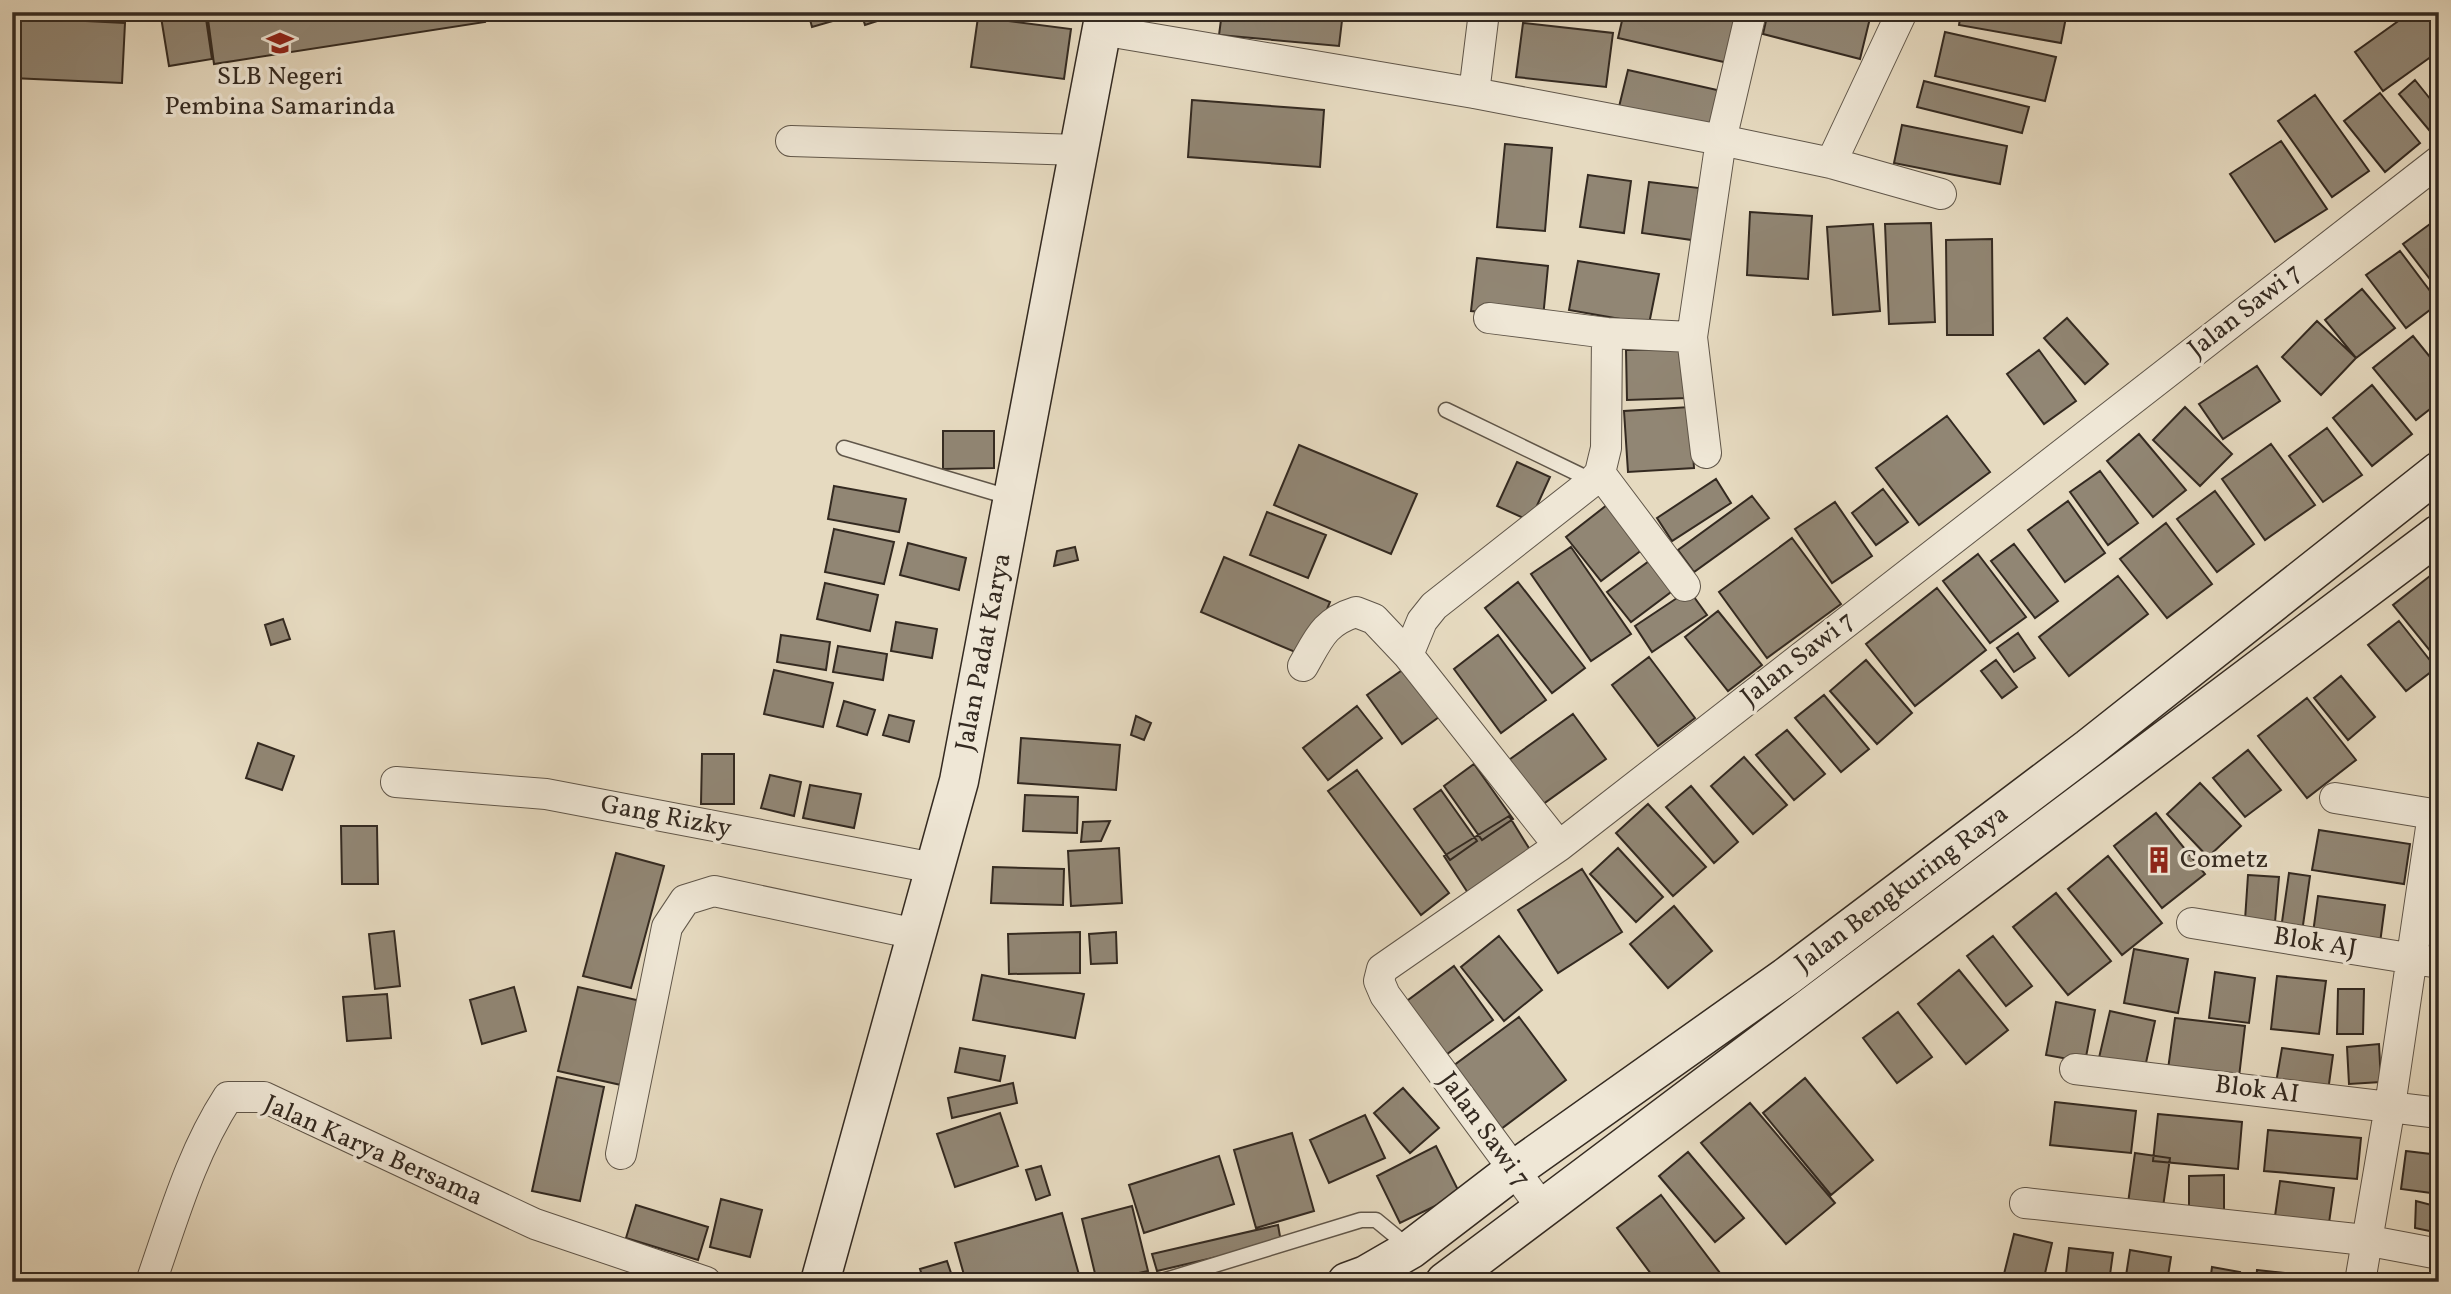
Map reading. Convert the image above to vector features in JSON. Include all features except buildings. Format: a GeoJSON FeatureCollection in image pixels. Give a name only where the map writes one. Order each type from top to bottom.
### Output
{"type":"FeatureCollection","features":[{"type":"Feature","properties":{"kind":"street"},"geometry":{"type":"LineString","coordinates":[[1474,93],[1484,12]]}},
{"type":"Feature","properties":{"kind":"street"},"geometry":{"type":"LineString","coordinates":[[1706,453],[1692,337],[1721,139],[1751,12]]}},
{"type":"Feature","properties":{"kind":"street"},"geometry":{"type":"LineString","coordinates":[[1831,163],[1902,12]]}},
{"type":"Feature","properties":{"kind":"street"},"geometry":{"type":"LineString","coordinates":[[1103,21],[1721,139],[1831,163],[1941,194]]}},
{"type":"Feature","properties":{"kind":"street","name":"Jalan Padat Karya"},"geometry":{"type":"LineString","coordinates":[[823,1280],[959,781],[1103,21]]}},
{"type":"Feature","properties":{"kind":"street"},"geometry":{"type":"LineString","coordinates":[[791,141],[1079,150]]}},
{"type":"Feature","properties":{"kind":"street","name":"Jalan Sawi 7"},"geometry":{"type":"LineString","coordinates":[[1542,1208],[1385,995],[1379,981],[1382,969],[1559,846],[2439,161]]}},
{"type":"Feature","properties":{"kind":"street"},"geometry":{"type":"LineString","coordinates":[[1489,318],[1607,333],[1692,337]]}},
{"type":"Feature","properties":{"kind":"street"},"geometry":{"type":"LineString","coordinates":[[1408,655],[1422,621],[1434,606],[1596,477],[1606,448],[1607,333]]}},
{"type":"Feature","properties":{"kind":"street","name":"Jalan Bengkuring Raya"},"geometry":{"type":"LineString","coordinates":[[1347,1282],[1366,1275],[1411,1249],[1514,1170],[1808,961],[2089,748],[2439,471]]}},
{"type":"Feature","properties":{"kind":"street"},"geometry":{"type":"LineString","coordinates":[[1596,477],[1685,586]]}},
{"type":"Feature","properties":{"kind":"street","name":"Jalan Bengkuring Raya"},"geometry":{"type":"LineString","coordinates":[[1445,1282],[2439,534]]}},
{"type":"Feature","properties":{"kind":"street"},"geometry":{"type":"LineString","coordinates":[[1303,666],[1324,629],[1338,618],[1356,612],[1374,619],[1408,655],[1559,846]]}},
{"type":"Feature","properties":{"kind":"street","name":"Gang Rizky"},"geometry":{"type":"LineString","coordinates":[[396,782],[546,794],[934,868]]}},
{"type":"Feature","properties":{"kind":"street"},"geometry":{"type":"LineString","coordinates":[[2335,798],[2436,815],[2425,961],[2390,1106],[2365,1240],[2360,1282]]}},
{"type":"Feature","properties":{"kind":"street"},"geometry":{"type":"LineString","coordinates":[[621,1154],[667,927],[685,900],[714,891],[916,934]]}},
{"type":"Feature","properties":{"kind":"street","name":"Blok AJ"},"geometry":{"type":"LineString","coordinates":[[2192,923],[2425,961]]}},
{"type":"Feature","properties":{"kind":"street","name":"Blok AI"},"geometry":{"type":"LineString","coordinates":[[2075,1069],[2439,1113]]}},
{"type":"Feature","properties":{"kind":"street","name":"Jalan Karya Bersama"},"geometry":{"type":"LineString","coordinates":[[150,1282],[209,1125],[228,1097],[264,1097],[535,1224],[706,1282]]}},
{"type":"Feature","properties":{"kind":"street"},"geometry":{"type":"LineString","coordinates":[[2025,1203],[2365,1240],[2439,1254]]}},
{"type":"Feature","properties":{"kind":"lane"},"geometry":{"type":"LineString","coordinates":[[1446,410],[1596,477]]}},
{"type":"Feature","properties":{"kind":"lane"},"geometry":{"type":"LineString","coordinates":[[844,448],[1013,498]]}},
{"type":"Feature","properties":{"kind":"lane"},"geometry":{"type":"LineString","coordinates":[[1159,1282],[1361,1220],[1377,1220],[1411,1249]]}},
{"type":"Feature","properties":{"kind":"place","name":"SLB Negeri Pembina Samarinda"},"geometry":{"type":"Point","coordinates":[280,43]}},
{"type":"Feature","properties":{"kind":"place","name":"Cometz"},"geometry":{"type":"Point","coordinates":[2159,860]}}]}
